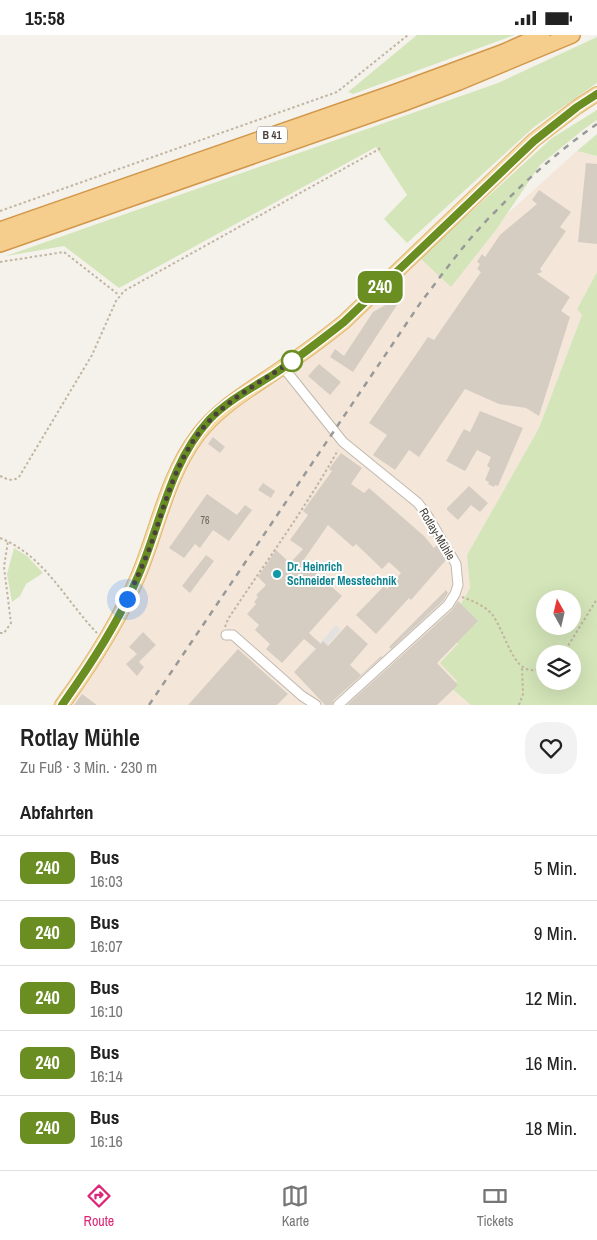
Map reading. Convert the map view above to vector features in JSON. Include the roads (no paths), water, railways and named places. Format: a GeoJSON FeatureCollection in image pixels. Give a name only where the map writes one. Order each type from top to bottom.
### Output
{"type":"FeatureCollection","features":[{"type":"Feature","properties":{"kind":"highway","name":"B 41"},"geometry":{"type":"LineString","coordinates":[[0,230],[396,92],[504,52],[542,35]]}},
{"type":"Feature","properties":{"kind":"highway","name":"B 41"},"geometry":{"type":"LineString","coordinates":[[0,244],[401,104],[484,73],[572,35]]}},
{"type":"Feature","properties":{"kind":"main road"},"geometry":{"type":"LineString","coordinates":[[62,705],[105,639],[138,576],[170,487],[186,451],[210,420],[239,396],[324,338],[534,141],[577,107],[597,94]]}},
{"type":"Feature","properties":{"kind":"street","name":"Rotlay-Mühle"},"geometry":{"type":"LineString","coordinates":[[283,367],[343,442],[418,503],[456,565],[458,585],[448,605],[338,705]]}},
{"type":"Feature","properties":{"kind":"street"},"geometry":{"type":"LineString","coordinates":[[226,635],[233,635],[302,696],[316,705]]}},
{"type":"Feature","properties":{"kind":"railway"},"geometry":{"type":"LineString","coordinates":[[149,705],[421,302],[486,221],[557,154],[597,124]]}},
{"type":"Feature","properties":{"kind":"place","name":"Dr. Heinrich Schneider Messtechnik"},"geometry":{"type":"Point","coordinates":[277,574]}}]}
